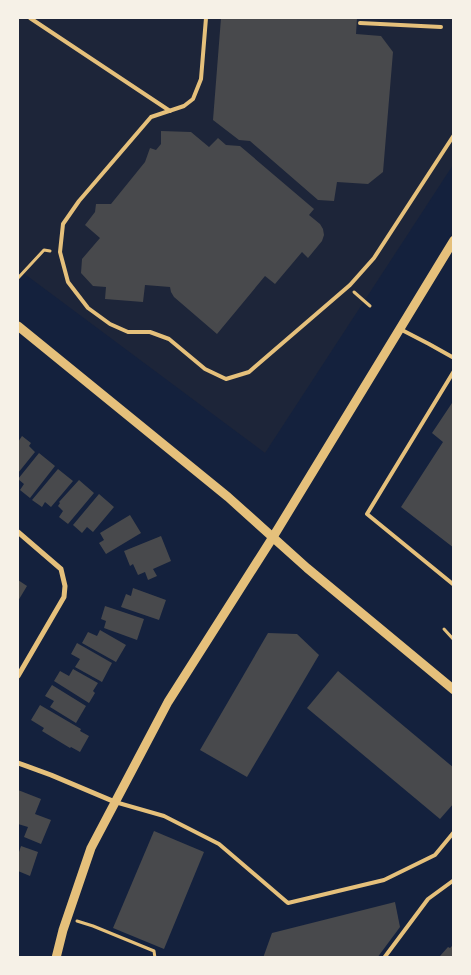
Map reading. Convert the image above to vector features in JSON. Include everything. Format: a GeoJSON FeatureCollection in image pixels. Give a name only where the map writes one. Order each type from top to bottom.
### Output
{"type":"FeatureCollection","features":[{"type":"Feature","properties":{"kind":"street"},"geometry":{"type":"LineString","coordinates":[[56,958],[62,930],[91,848],[168,702],[273,537],[454,240]]}},
{"type":"Feature","properties":{"kind":"street"},"geometry":{"type":"LineString","coordinates":[[18,326],[228,497],[314,574],[454,690]]}},
{"type":"Feature","properties":{"kind":"street"},"geometry":{"type":"LineString","coordinates":[[18,532],[61,568],[65,586],[64,596],[18,676]]}},
{"type":"Feature","properties":{"kind":"street"},"geometry":{"type":"LineString","coordinates":[[18,763],[115,802]]}},
{"type":"Feature","properties":{"kind":"lane"},"geometry":{"type":"LineString","coordinates":[[30,18],[170,111]]}},
{"type":"Feature","properties":{"kind":"lane"},"geometry":{"type":"LineString","coordinates":[[206,18],[201,79],[193,99],[184,106],[151,117],[79,201],[64,224],[60,252],[68,282],[88,308],[110,324],[128,332],[150,332],[169,339],[205,369],[226,379],[249,372],[348,287],[374,258],[454,136]]}},
{"type":"Feature","properties":{"kind":"lane"},"geometry":{"type":"LineString","coordinates":[[360,23],[441,27]]}},
{"type":"Feature","properties":{"kind":"lane"},"geometry":{"type":"LineString","coordinates":[[400,329],[454,358]]}},
{"type":"Feature","properties":{"kind":"lane"},"geometry":{"type":"LineString","coordinates":[[454,370],[367,514],[454,585]]}},
{"type":"Feature","properties":{"kind":"lane"},"geometry":{"type":"LineString","coordinates":[[115,802],[164,816],[219,844],[288,902],[384,880],[435,855],[454,832]]}},
{"type":"Feature","properties":{"kind":"lane"},"geometry":{"type":"LineString","coordinates":[[384,958],[428,899],[454,880]]}},
{"type":"Feature","properties":{"kind":"path"},"geometry":{"type":"LineString","coordinates":[[18,278],[44,250],[60,252]]}},
{"type":"Feature","properties":{"kind":"path"},"geometry":{"type":"LineString","coordinates":[[348,287],[370,306]]}},
{"type":"Feature","properties":{"kind":"path"},"geometry":{"type":"LineString","coordinates":[[444,629],[454,640]]}},
{"type":"Feature","properties":{"kind":"path"},"geometry":{"type":"LineString","coordinates":[[67,919],[93,926],[154,951],[155,958]]}},
{"type":"Feature","properties":{"kind":"shaded area"},"geometry":{"type":"Polygon","coordinates":[[[18,18],[453,18],[453,165],[265,453],[18,269],[18,18]]]}},
{"type":"Feature","properties":{"kind":"building"},"geometry":{"type":"Polygon","coordinates":[[[221,18],[357,18],[356,34],[381,36],[393,52],[383,172],[368,184],[337,182],[334,201],[318,200],[250,141],[239,140],[213,120],[221,18]]]}},
{"type":"Feature","properties":{"kind":"building"},"geometry":{"type":"Polygon","coordinates":[[[161,131],[191,132],[209,147],[218,138],[226,145],[240,146],[314,209],[309,215],[323,229],[322,241],[308,258],[302,252],[275,284],[265,276],[217,334],[174,297],[170,287],[145,285],[143,302],[105,299],[106,287],[93,286],[81,273],[82,259],[100,238],[85,225],[95,212],[96,204],[111,204],[145,162],[150,148],[156,150],[161,144],[161,131]]]}},
{"type":"Feature","properties":{"kind":"building"},"geometry":{"type":"Polygon","coordinates":[[[454,400],[454,548],[401,507],[443,442],[432,433],[454,400]]]}},
{"type":"Feature","properties":{"kind":"building"},"geometry":{"type":"Polygon","coordinates":[[[22,436],[31,443],[29,446],[35,452],[18,473],[18,442],[22,436]]]}},
{"type":"Feature","properties":{"kind":"building"},"geometry":{"type":"Polygon","coordinates":[[[39,453],[55,466],[30,498],[20,490],[24,484],[18,479],[39,453]]]}},
{"type":"Feature","properties":{"kind":"building"},"geometry":{"type":"Polygon","coordinates":[[[58,469],[73,481],[51,507],[45,502],[42,507],[32,500],[58,469]]]}},
{"type":"Feature","properties":{"kind":"building"},"geometry":{"type":"Polygon","coordinates":[[[79,480],[94,493],[68,524],[59,517],[63,511],[58,506],[59,502],[79,480]]]}},
{"type":"Feature","properties":{"kind":"building"},"geometry":{"type":"Polygon","coordinates":[[[99,494],[114,507],[93,532],[87,527],[82,533],[73,525],[99,494]]]}},
{"type":"Feature","properties":{"kind":"building"},"geometry":{"type":"Polygon","coordinates":[[[130,515],[141,533],[106,554],[99,543],[104,540],[100,533],[130,515]]]}},
{"type":"Feature","properties":{"kind":"building"},"geometry":{"type":"Polygon","coordinates":[[[161,536],[171,561],[153,569],[157,576],[148,580],[145,572],[138,575],[133,564],[130,566],[124,551],[161,536]]]}},
{"type":"Feature","properties":{"kind":"building"},"geometry":{"type":"Polygon","coordinates":[[[18,580],[27,586],[18,601],[18,580]]]}},
{"type":"Feature","properties":{"kind":"building"},"geometry":{"type":"Polygon","coordinates":[[[133,588],[166,600],[159,620],[121,607],[126,594],[131,596],[133,588]]]}},
{"type":"Feature","properties":{"kind":"building"},"geometry":{"type":"Polygon","coordinates":[[[105,606],[144,619],[137,640],[104,628],[106,621],[101,619],[105,606]]]}},
{"type":"Feature","properties":{"kind":"building"},"geometry":{"type":"Polygon","coordinates":[[[100,630],[126,645],[116,662],[82,643],[88,632],[97,636],[100,630]]]}},
{"type":"Feature","properties":{"kind":"building"},"geometry":{"type":"Polygon","coordinates":[[[268,633],[297,634],[319,655],[247,777],[200,750],[268,633]]]}},
{"type":"Feature","properties":{"kind":"building"},"geometry":{"type":"Polygon","coordinates":[[[77,643],[112,663],[102,682],[75,667],[80,659],[71,654],[77,643]]]}},
{"type":"Feature","properties":{"kind":"building"},"geometry":{"type":"Polygon","coordinates":[[[73,669],[98,683],[89,703],[54,681],[60,671],[69,676],[73,669]]]}},
{"type":"Feature","properties":{"kind":"building"},"geometry":{"type":"Polygon","coordinates":[[[338,671],[454,768],[454,803],[440,819],[307,708],[338,671]]]}},
{"type":"Feature","properties":{"kind":"building"},"geometry":{"type":"Polygon","coordinates":[[[52,685],[86,706],[76,723],[50,707],[54,701],[45,696],[52,685]]]}},
{"type":"Feature","properties":{"kind":"building"},"geometry":{"type":"Polygon","coordinates":[[[40,705],[81,729],[80,731],[89,736],[80,752],[42,731],[44,728],[31,720],[40,705]]]}},
{"type":"Feature","properties":{"kind":"building"},"geometry":{"type":"Polygon","coordinates":[[[18,790],[41,799],[35,814],[51,820],[41,844],[24,837],[28,827],[18,824],[18,790]]]}},
{"type":"Feature","properties":{"kind":"building"},"geometry":{"type":"Polygon","coordinates":[[[154,831],[204,852],[164,949],[113,928],[154,831]]]}},
{"type":"Feature","properties":{"kind":"building"},"geometry":{"type":"Polygon","coordinates":[[[21,846],[38,852],[30,876],[18,871],[18,855],[21,846]]]}},
{"type":"Feature","properties":{"kind":"building"},"geometry":{"type":"Polygon","coordinates":[[[395,902],[400,927],[377,958],[263,958],[272,933],[395,902]]]}},
{"type":"Feature","properties":{"kind":"building"},"geometry":{"type":"Polygon","coordinates":[[[454,944],[454,958],[442,958],[440,956],[448,947],[450,948],[454,944]]]}}]}
